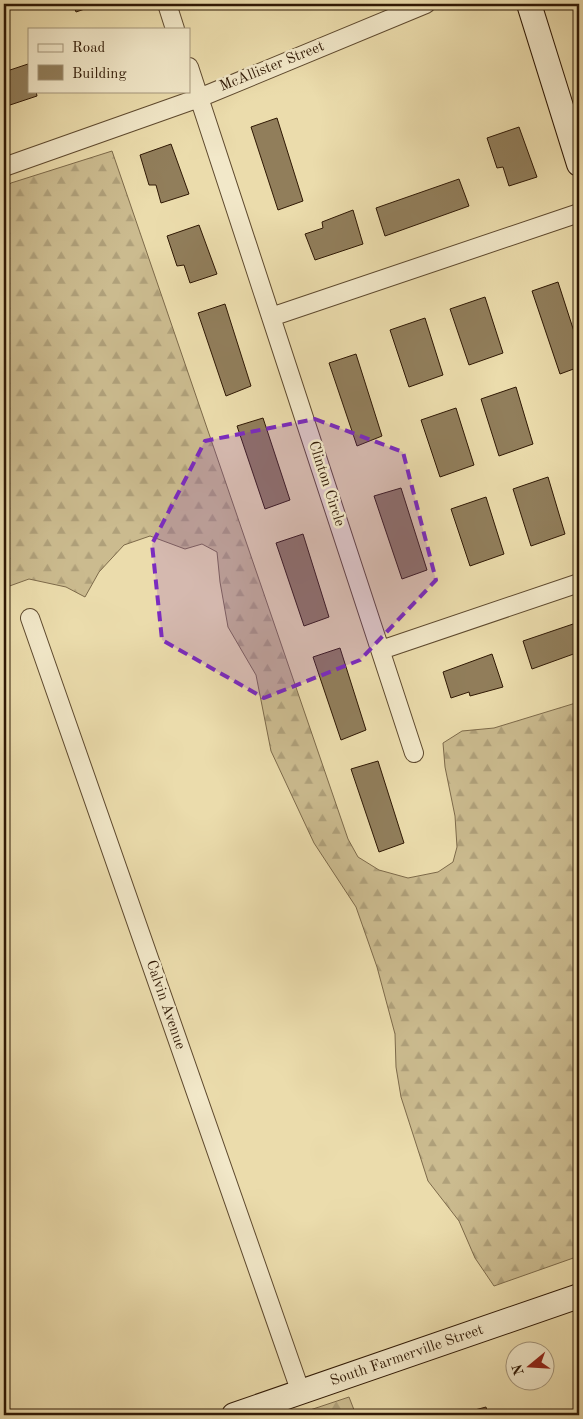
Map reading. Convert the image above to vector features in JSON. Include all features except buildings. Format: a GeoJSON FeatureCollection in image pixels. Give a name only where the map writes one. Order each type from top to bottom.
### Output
{"type":"FeatureCollection","features":[{"type":"Feature","properties":{"kind":"main road"},"geometry":{"type":"LineString","coordinates":[[529,4],[576,139],[579,164]]}},
{"type":"Feature","properties":{"kind":"main road","name":"South Farmerville Street"},"geometry":{"type":"LineString","coordinates":[[234,1415],[579,1296]]}},
{"type":"Feature","properties":{"kind":"street"},"geometry":{"type":"LineString","coordinates":[[167,4],[176,28]]}},
{"type":"Feature","properties":{"kind":"street","name":"McAllister Street"},"geometry":{"type":"LineString","coordinates":[[4,167],[200,98],[426,4]]}},
{"type":"Feature","properties":{"kind":"street","name":"Clinton Circle"},"geometry":{"type":"LineString","coordinates":[[190,70],[414,753]]}},
{"type":"Feature","properties":{"kind":"street"},"geometry":{"type":"LineString","coordinates":[[271,317],[579,213]]}},
{"type":"Feature","properties":{"kind":"street"},"geometry":{"type":"LineString","coordinates":[[381,650],[579,583]]}},
{"type":"Feature","properties":{"kind":"street","name":"Calvin Avenue"},"geometry":{"type":"LineString","coordinates":[[30,618],[301,1393]]}},
{"type":"Feature","properties":{"kind":"highlighted area"},"geometry":{"type":"Polygon","coordinates":[[[315,419],[403,452],[436,580],[360,660],[264,698],[162,640],[152,544],[205,441],[315,419]]]}},
{"type":"Feature","properties":{"kind":"green space"},"geometry":{"type":"Polygon","coordinates":[[[112,151],[348,839],[358,857],[379,870],[408,878],[438,872],[453,862],[457,847],[455,816],[445,767],[443,743],[462,731],[494,728],[579,702],[579,1256],[494,1286],[475,1258],[459,1221],[428,1181],[401,1097],[396,1067],[395,1034],[377,967],[356,907],[314,843],[271,751],[256,675],[228,627],[217,552],[202,544],[185,549],[150,536],[124,545],[99,572],[85,597],[66,587],[29,579],[4,588],[4,190],[11,183],[112,151]]]}},
{"type":"Feature","properties":{"kind":"green space"},"geometry":{"type":"Polygon","coordinates":[[[349,1397],[356,1415],[295,1415],[349,1397]]]}}]}
